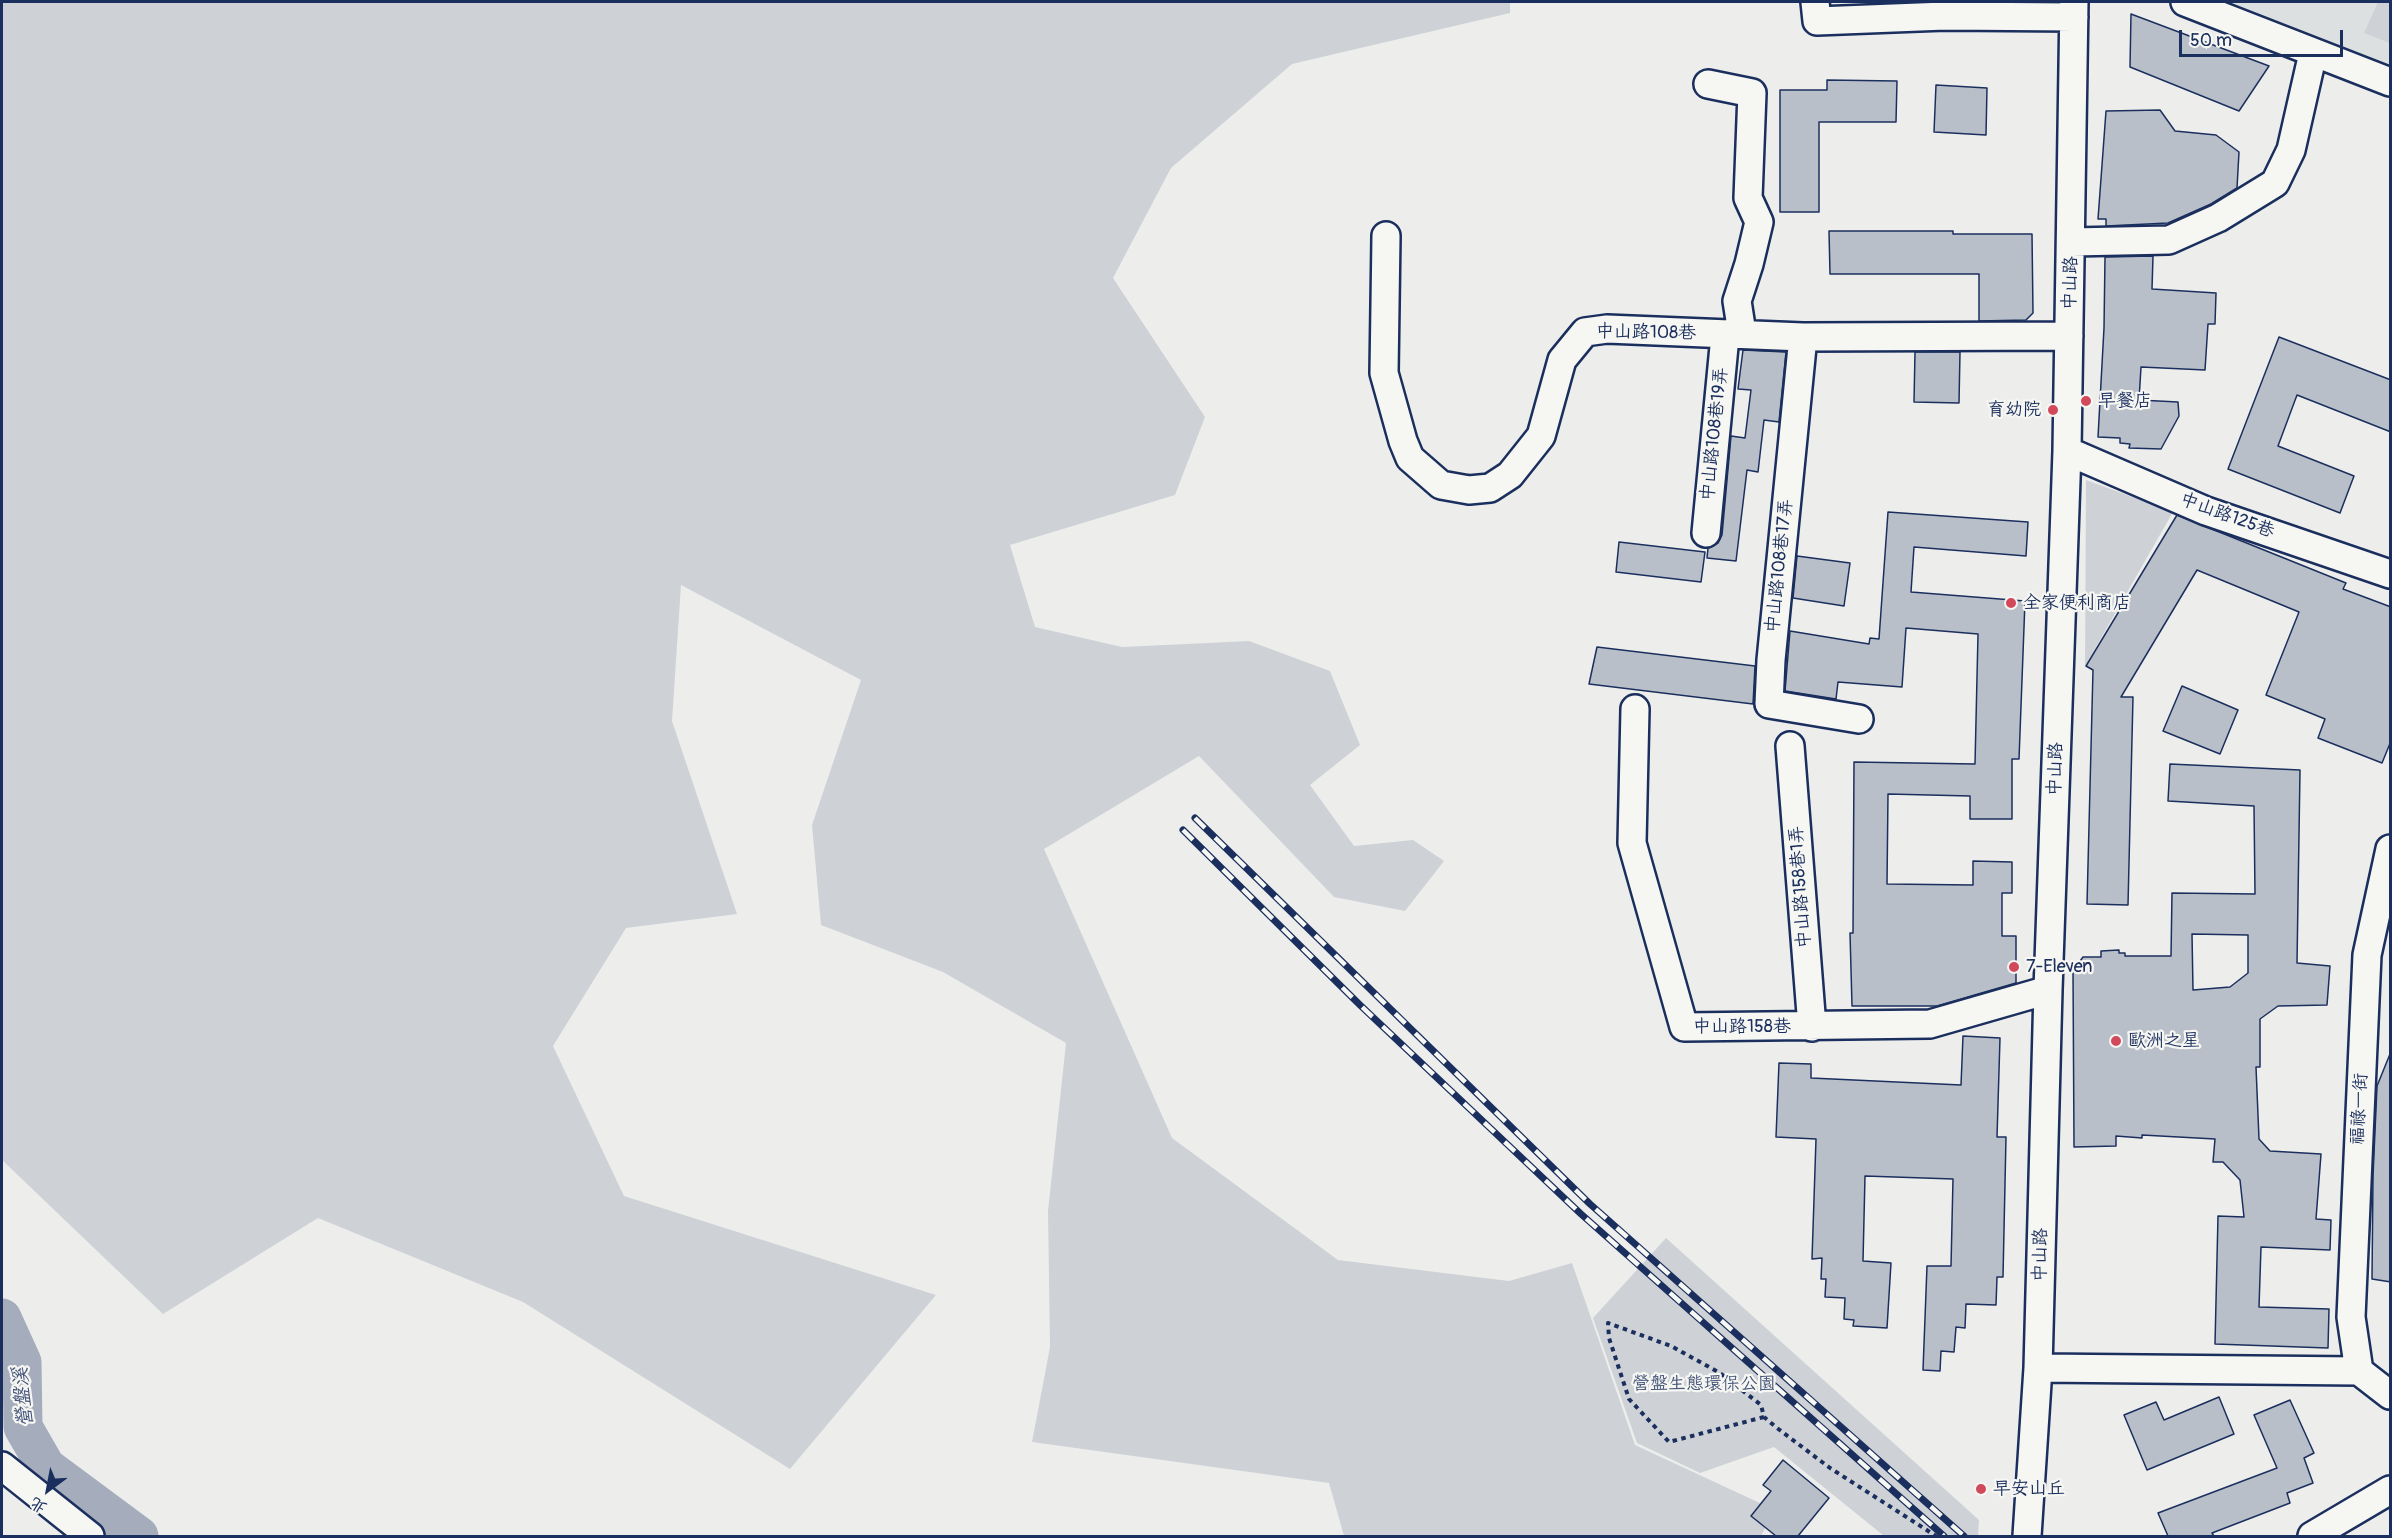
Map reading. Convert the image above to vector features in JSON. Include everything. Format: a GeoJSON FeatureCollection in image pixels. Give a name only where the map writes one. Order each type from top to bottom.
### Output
{"type":"FeatureCollection","features":[{"type":"Feature","properties":{"kind":"street"},"geometry":{"type":"LineString","coordinates":[[2185,2],[2391,82]]}},
{"type":"Feature","properties":{"kind":"street"},"geometry":{"type":"LineString","coordinates":[[1816,11],[1945,16],[2074,9]]}},
{"type":"Feature","properties":{"kind":"street","name":"中山路"},"geometry":{"type":"LineString","coordinates":[[2027,1536],[2038,1368],[2048,990],[2067,451],[2074,9]]}},
{"type":"Feature","properties":{"kind":"street"},"geometry":{"type":"LineString","coordinates":[[2072,242],[2169,240],[2218,218],[2275,183],[2291,150],[2313,53]]}},
{"type":"Feature","properties":{"kind":"street","name":"中山路108巷19弄"},"geometry":{"type":"LineString","coordinates":[[1706,533],[1737,301],[1759,222],[1748,198],[1752,93],[1708,84]]}},
{"type":"Feature","properties":{"kind":"street","name":"中山路108巷"},"geometry":{"type":"LineString","coordinates":[[1386,236],[1384,373],[1403,441],[1410,458],[1441,485],[1468,490],[1490,488],[1510,475],[1541,436],[1562,360],[1585,332],[1607,329],[1803,337],[2069,336]]}},
{"type":"Feature","properties":{"kind":"street","name":"中山路108巷17弄"},"geometry":{"type":"LineString","coordinates":[[1803,337],[1771,660],[1769,704],[1859,719]]}},
{"type":"Feature","properties":{"kind":"street","name":"中山路125巷"},"geometry":{"type":"LineString","coordinates":[[2067,451],[2206,511],[2391,574]]}},
{"type":"Feature","properties":{"kind":"street","name":"中山路158巷"},"geometry":{"type":"LineString","coordinates":[[1635,709],[1632,843],[1684,1027],[1930,1024],[2048,990]]}},
{"type":"Feature","properties":{"kind":"street","name":"中山路158巷1弄"},"geometry":{"type":"LineString","coordinates":[[1790,746],[1812,1027]]}},
{"type":"Feature","properties":{"kind":"street","name":"福祿一街"},"geometry":{"type":"LineString","coordinates":[[2358,1371],[2351,1317],[2379,959],[2391,849]]}},
{"type":"Feature","properties":{"kind":"street"},"geometry":{"type":"LineString","coordinates":[[2038,1368],[2358,1371],[2391,1395]]}},
{"type":"Feature","properties":{"kind":"street"},"geometry":{"type":"LineString","coordinates":[[2,1466],[90,1536]]}},
{"type":"Feature","properties":{"kind":"street"},"geometry":{"type":"LineString","coordinates":[[2312,1536],[2391,1490]]}},
{"type":"Feature","properties":{"kind":"path"},"geometry":{"type":"LineString","coordinates":[[1764,1417],[1669,1442],[1629,1399],[1609,1338],[1608,1323],[1671,1346],[1719,1373],[1761,1405],[1764,1417],[1830,1468],[1936,1536]]}},
{"type":"Feature","properties":{"kind":"shaded area"},"geometry":{"type":"Polygon","coordinates":[[[2208,2],[2390,2],[2390,79],[2208,2]]]}},
{"type":"Feature","properties":{"kind":"green space"},"geometry":{"type":"Polygon","coordinates":[[[2,2],[1510,2],[1510,13],[1292,64],[1171,168],[1113,278],[1205,417],[1175,495],[1010,545],[1035,627],[1122,647],[1249,641],[1330,671],[1360,745],[1310,785],[1354,846],[1413,840],[1444,861],[1405,911],[1334,897],[1199,756],[1044,849],[1172,1138],[1338,1260],[1509,1281],[1572,1263],[1635,1445],[1775,1510],[1761,1536],[1344,1536],[1329,1483],[1032,1442],[1050,1347],[1048,1211],[1066,1043],[943,972],[821,925],[812,825],[861,680],[681,585],[672,721],[737,914],[626,928],[553,1046],[624,1196],[936,1295],[790,1469],[523,1302],[318,1218],[163,1314],[2,1160],[2,2]]]}},
{"type":"Feature","properties":{"kind":"green space"},"geometry":{"type":"Polygon","coordinates":[[[2378,2],[2390,2],[2390,43],[2364,33],[2378,2]]]}},
{"type":"Feature","properties":{"kind":"green space"},"geometry":{"type":"Polygon","coordinates":[[[2086,480],[2173,512],[2085,666],[2086,480]]]}},
{"type":"Feature","properties":{"kind":"green space","name":"營盤生態環保公園"},"geometry":{"type":"Polygon","coordinates":[[[1666,1238],[1979,1520],[1978,1536],[1884,1536],[1774,1447],[1700,1473],[1637,1443],[1593,1318],[1666,1238]]]}},
{"type":"Feature","properties":{"kind":"building"},"geometry":{"type":"Polygon","coordinates":[[[2131,14],[2269,66],[2239,111],[2130,67],[2131,14]]]}},
{"type":"Feature","properties":{"kind":"building"},"geometry":{"type":"Polygon","coordinates":[[[1827,80],[1897,81],[1896,122],[1819,122],[1819,212],[1780,212],[1780,90],[1827,90],[1827,80]]]}},
{"type":"Feature","properties":{"kind":"building"},"geometry":{"type":"Polygon","coordinates":[[[1936,85],[1987,88],[1986,135],[1934,132],[1936,85]]]}},
{"type":"Feature","properties":{"kind":"building"},"geometry":{"type":"Polygon","coordinates":[[[2160,110],[2175,131],[2216,135],[2239,152],[2237,188],[2211,204],[2168,223],[2106,226],[2106,219],[2098,219],[2106,111],[2160,110]]]}},
{"type":"Feature","properties":{"kind":"building"},"geometry":{"type":"Polygon","coordinates":[[[1829,231],[1953,231],[1953,234],[2032,234],[2033,313],[2026,320],[1979,321],[1979,274],[1830,274],[1829,231]]]}},
{"type":"Feature","properties":{"kind":"building"},"geometry":{"type":"Polygon","coordinates":[[[2153,256],[2152,289],[2216,293],[2215,324],[2208,324],[2205,370],[2141,367],[2139,400],[2178,402],[2179,416],[2161,449],[2129,448],[2130,444],[2120,443],[2120,438],[2098,437],[2105,257],[2153,256]]]}},
{"type":"Feature","properties":{"kind":"building"},"geometry":{"type":"Polygon","coordinates":[[[2279,337],[2391,380],[2391,432],[2297,395],[2278,446],[2354,476],[2340,513],[2228,469],[2279,337]]]}},
{"type":"Feature","properties":{"kind":"building"},"geometry":{"type":"Polygon","coordinates":[[[1743,350],[1786,352],[1779,422],[1764,420],[1758,472],[1747,470],[1736,561],[1707,558],[1708,548],[1718,543],[1722,535],[1731,436],[1745,438],[1751,390],[1738,389],[1743,350]]]}},
{"type":"Feature","properties":{"kind":"building"},"geometry":{"type":"Polygon","coordinates":[[[1915,352],[1960,352],[1959,403],[1914,402],[1915,352]]]}},
{"type":"Feature","properties":{"kind":"building"},"geometry":{"type":"Polygon","coordinates":[[[1888,512],[2028,522],[2026,556],[1914,547],[1911,592],[2025,601],[2019,759],[2012,759],[2012,819],[1970,819],[1970,796],[1888,794],[1887,884],[1973,885],[1973,861],[2012,862],[2012,893],[2002,893],[2002,936],[2016,936],[2016,983],[1937,1006],[1852,1006],[1850,933],[1853,933],[1854,762],[1975,764],[1978,634],[1906,628],[1902,687],[1838,682],[1836,699],[1785,691],[1790,631],[1869,644],[1870,638],[1879,639],[1888,512]]]}},
{"type":"Feature","properties":{"kind":"building"},"geometry":{"type":"Polygon","coordinates":[[[2177,515],[2346,583],[2343,589],[2391,607],[2391,741],[2382,763],[2318,738],[2325,719],[2266,695],[2299,612],[2197,570],[2121,697],[2133,697],[2128,905],[2087,904],[2093,670],[2086,666],[2177,515]]]}},
{"type":"Feature","properties":{"kind":"building"},"geometry":{"type":"Polygon","coordinates":[[[1619,542],[1705,552],[1701,582],[1616,572],[1619,542]]]}},
{"type":"Feature","properties":{"kind":"building"},"geometry":{"type":"Polygon","coordinates":[[[1797,556],[1850,563],[1844,606],[1793,598],[1797,556]]]}},
{"type":"Feature","properties":{"kind":"building"},"geometry":{"type":"Polygon","coordinates":[[[1597,647],[1755,666],[1753,704],[1589,684],[1597,647]]]}},
{"type":"Feature","properties":{"kind":"building"},"geometry":{"type":"Polygon","coordinates":[[[2182,686],[2238,710],[2220,754],[2163,731],[2182,686]]]}},
{"type":"Feature","properties":{"kind":"building"},"geometry":{"type":"Polygon","coordinates":[[[2170,764],[2300,770],[2297,963],[2330,966],[2327,1005],[2278,1006],[2260,1019],[2260,1067],[2256,1067],[2259,1139],[2270,1151],[2321,1154],[2316,1219],[2331,1220],[2330,1250],[2261,1247],[2259,1307],[2329,1309],[2328,1348],[2215,1344],[2218,1216],[2244,1217],[2240,1180],[2223,1162],[2213,1162],[2215,1139],[2116,1136],[2116,1146],[2074,1147],[2073,971],[2083,957],[2101,957],[2101,951],[2119,950],[2119,953],[2125,953],[2125,956],[2171,956],[2172,893],[2255,894],[2254,806],[2168,801],[2170,764]],[[2192,934],[2193,990],[2230,987],[2248,973],[2248,935],[2192,934]]]}},
{"type":"Feature","properties":{"kind":"building"},"geometry":{"type":"Polygon","coordinates":[[[1963,1036],[2000,1038],[1997,1137],[2006,1137],[2003,1277],[1997,1277],[1996,1305],[1966,1304],[1965,1328],[1956,1327],[1954,1352],[1941,1351],[1940,1371],[1923,1370],[1927,1266],[1951,1266],[1953,1179],[1865,1176],[1863,1261],[1891,1263],[1887,1328],[1853,1326],[1854,1320],[1844,1319],[1845,1298],[1825,1297],[1826,1279],[1821,1279],[1822,1258],[1812,1259],[1816,1139],[1776,1137],[1779,1063],[1811,1064],[1811,1078],[1961,1085],[1963,1036]]]}},
{"type":"Feature","properties":{"kind":"building"},"geometry":{"type":"Polygon","coordinates":[[[2390,1054],[2391,1282],[2372,1279],[2377,1086],[2390,1054]]]}},
{"type":"Feature","properties":{"kind":"building"},"geometry":{"type":"Polygon","coordinates":[[[2219,1397],[2234,1434],[2147,1470],[2124,1415],[2156,1402],[2164,1420],[2219,1397]]]}},
{"type":"Feature","properties":{"kind":"building"},"geometry":{"type":"Polygon","coordinates":[[[2290,1400],[2314,1453],[2304,1458],[2313,1483],[2287,1493],[2290,1503],[2212,1533],[2214,1536],[2168,1536],[2158,1513],[2277,1468],[2254,1415],[2290,1400]]]}},
{"type":"Feature","properties":{"kind":"building"},"geometry":{"type":"Polygon","coordinates":[[[1783,1460],[1829,1498],[1798,1536],[1776,1536],[1751,1516],[1771,1491],[1763,1485],[1783,1460]]]}},
{"type":"Feature","properties":{"kind":"waterway","name":"營盤溪"},"geometry":{"type":"LineString","coordinates":[[2,1318],[22,1362],[23,1427],[46,1467],[139,1536]]}},
{"type":"Feature","properties":{"kind":"railway"},"geometry":{"type":"LineString","coordinates":[[1195,818],[1590,1204],[1964,1536]]}},
{"type":"Feature","properties":{"kind":"railway"},"geometry":{"type":"LineString","coordinates":[[1183,830],[1360,1005],[1581,1214],[1944,1536]]}},
{"type":"Feature","properties":{"kind":"place","name":"早餐店"},"geometry":{"type":"Point","coordinates":[2086,401]}},
{"type":"Feature","properties":{"kind":"place","name":"育幼院"},"geometry":{"type":"Point","coordinates":[2053,410]}},
{"type":"Feature","properties":{"kind":"place","name":"全家便利商店"},"geometry":{"type":"Point","coordinates":[2011,603]}},
{"type":"Feature","properties":{"kind":"place","name":"7-Eleven"},"geometry":{"type":"Point","coordinates":[2014,967]}},
{"type":"Feature","properties":{"kind":"place","name":"歐洲之星"},"geometry":{"type":"Point","coordinates":[2116,1041]}},
{"type":"Feature","properties":{"kind":"place","name":"早安山丘"},"geometry":{"type":"Point","coordinates":[1981,1489]}}]}
